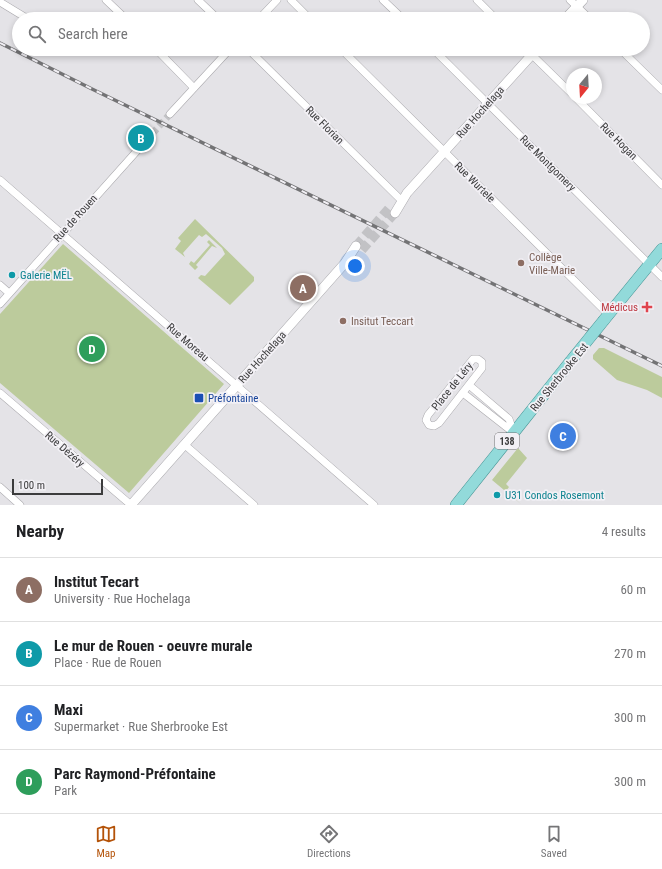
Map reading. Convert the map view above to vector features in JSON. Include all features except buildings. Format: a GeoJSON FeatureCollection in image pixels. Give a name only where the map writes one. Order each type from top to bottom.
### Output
{"type":"FeatureCollection","features":[{"type":"Feature","properties":{"kind":"main road","name":"Rue Sherbrooke Est"},"geometry":{"type":"LineString","coordinates":[[456,505],[662,249]]}},
{"type":"Feature","properties":{"kind":"street"},"geometry":{"type":"LineString","coordinates":[[106,0],[119,12]]}},
{"type":"Feature","properties":{"kind":"street"},"geometry":{"type":"LineString","coordinates":[[198,0],[211,12]]}},
{"type":"Feature","properties":{"kind":"street"},"geometry":{"type":"LineString","coordinates":[[266,12],[277,0]]}},
{"type":"Feature","properties":{"kind":"street"},"geometry":{"type":"LineString","coordinates":[[291,0],[303,12]]}},
{"type":"Feature","properties":{"kind":"street"},"geometry":{"type":"LineString","coordinates":[[383,0],[395,12]]}},
{"type":"Feature","properties":{"kind":"street"},"geometry":{"type":"LineString","coordinates":[[477,0],[489,12]]}},
{"type":"Feature","properties":{"kind":"street"},"geometry":{"type":"LineString","coordinates":[[0,2],[16,12]]}},
{"type":"Feature","properties":{"kind":"street"},"geometry":{"type":"LineString","coordinates":[[570,12],[577,2],[585,12]]}},
{"type":"Feature","properties":{"kind":"street"},"geometry":{"type":"LineString","coordinates":[[163,56],[194,88]]}},
{"type":"Feature","properties":{"kind":"street"},"geometry":{"type":"LineString","coordinates":[[170,114],[224,56]]}},
{"type":"Feature","properties":{"kind":"street","name":"Rue Florian"},"geometry":{"type":"LineString","coordinates":[[255,56],[403,198]]}},
{"type":"Feature","properties":{"kind":"street","name":"Rue Wurtele"},"geometry":{"type":"LineString","coordinates":[[348,56],[606,317]]}},
{"type":"Feature","properties":{"kind":"street","name":"Rue Montgomery"},"geometry":{"type":"LineString","coordinates":[[440,56],[662,276]]}},
{"type":"Feature","properties":{"kind":"street","name":"Rue Hochelaga"},"geometry":{"type":"LineString","coordinates":[[392,211],[528,56]]}},
{"type":"Feature","properties":{"kind":"street"},"geometry":{"type":"LineString","coordinates":[[537,56],[566,88]]}},
{"type":"Feature","properties":{"kind":"street"},"geometry":{"type":"LineString","coordinates":[[627,56],[662,90]]}},
{"type":"Feature","properties":{"kind":"street","name":"Rue Hogan"},"geometry":{"type":"LineString","coordinates":[[582,104],[662,185]]}},
{"type":"Feature","properties":{"kind":"street","name":"Rue de Rouen"},"geometry":{"type":"LineString","coordinates":[[0,304],[61,233],[152,134]]}},
{"type":"Feature","properties":{"kind":"street","name":"Rue Moreau"},"geometry":{"type":"LineString","coordinates":[[0,180],[238,385],[374,505]]}},
{"type":"Feature","properties":{"kind":"street","name":"Rue Hochelaga"},"geometry":{"type":"LineString","coordinates":[[131,505],[359,248]]}},
{"type":"Feature","properties":{"kind":"street"},"geometry":{"type":"LineString","coordinates":[[0,285],[9,293]]}},
{"type":"Feature","properties":{"kind":"street","name":"Place de Léry"},"geometry":{"type":"LineString","coordinates":[[478,358],[482,362],[483,366],[462,393],[436,425],[431,426],[427,423],[428,414],[471,361],[478,358]]}},
{"type":"Feature","properties":{"kind":"street","name":"Place de Léry"},"geometry":{"type":"LineString","coordinates":[[468,385],[509,419],[514,433]]}},
{"type":"Feature","properties":{"kind":"street","name":"Rue Dézéry"},"geometry":{"type":"LineString","coordinates":[[0,393],[131,505]]}},
{"type":"Feature","properties":{"kind":"street","name":"Place de Léry"},"geometry":{"type":"LineString","coordinates":[[462,393],[502,426],[514,433]]}},
{"type":"Feature","properties":{"kind":"street"},"geometry":{"type":"LineString","coordinates":[[185,445],[254,505]]}},
{"type":"Feature","properties":{"kind":"street"},"geometry":{"type":"LineString","coordinates":[[0,487],[20,505]]}},
{"type":"Feature","properties":{"kind":"green space"},"geometry":{"type":"Polygon","coordinates":[[[195,219],[254,277],[254,281],[230,305],[198,278],[201,275],[205,276],[225,254],[222,248],[206,234],[202,237],[199,235],[183,253],[185,257],[175,249],[181,241],[178,238],[195,219]]]}},
{"type":"Feature","properties":{"kind":"green space"},"geometry":{"type":"Polygon","coordinates":[[[209,240],[217,248],[212,246],[196,265],[198,267],[195,270],[189,264],[191,261],[194,263],[210,245],[207,242],[209,240]]]}},
{"type":"Feature","properties":{"kind":"green space"},"geometry":{"type":"Polygon","coordinates":[[[63,244],[224,384],[129,493],[0,383],[0,314],[63,244]]]}},
{"type":"Feature","properties":{"kind":"green space"},"geometry":{"type":"Polygon","coordinates":[[[599,348],[604,348],[662,377],[662,398],[647,390],[617,380],[593,359],[593,355],[599,348]]]}},
{"type":"Feature","properties":{"kind":"green space"},"geometry":{"type":"Polygon","coordinates":[[[518,448],[527,458],[506,484],[509,487],[506,491],[522,505],[492,480],[518,448]]]}},
{"type":"Feature","properties":{"kind":"tunnel"},"geometry":{"type":"LineString","coordinates":[[152,134],[170,114]]}},
{"type":"Feature","properties":{"kind":"tunnel"},"geometry":{"type":"LineString","coordinates":[[356,246],[389,208]]}},
{"type":"Feature","properties":{"kind":"tunnel"},"geometry":{"type":"LineString","coordinates":[[362,250],[395,213]]}},
{"type":"Feature","properties":{"kind":"railway"},"geometry":{"type":"LineString","coordinates":[[0,43],[12,49]]}},
{"type":"Feature","properties":{"kind":"railway"},"geometry":{"type":"LineString","coordinates":[[26,56],[662,366]]}},
{"type":"Feature","properties":{"kind":"place","name":"Le mur de Rouen - oeuvre murale"},"geometry":{"type":"Point","coordinates":[141,138]}},
{"type":"Feature","properties":{"kind":"place","name":"Collège Ville-Marie"},"geometry":{"type":"Point","coordinates":[521,263]}},
{"type":"Feature","properties":{"kind":"place","name":"Galerie MËL"},"geometry":{"type":"Point","coordinates":[12,275]}},
{"type":"Feature","properties":{"kind":"place","name":"Institut Tecart"},"geometry":{"type":"Point","coordinates":[303,288]}},
{"type":"Feature","properties":{"kind":"place","name":"Médicus"},"geometry":{"type":"Point","coordinates":[647,307]}},
{"type":"Feature","properties":{"kind":"place","name":"Insitut Teccart"},"geometry":{"type":"Point","coordinates":[343,321]}},
{"type":"Feature","properties":{"kind":"place","name":"Parc Raymond-Préfontaine"},"geometry":{"type":"Point","coordinates":[92,349]}},
{"type":"Feature","properties":{"kind":"place","name":"Préfontaine"},"geometry":{"type":"Point","coordinates":[199,398]}},
{"type":"Feature","properties":{"kind":"place","name":"Maxi"},"geometry":{"type":"Point","coordinates":[563,436]}},
{"type":"Feature","properties":{"kind":"place","name":"U31 Condos Rosemont"},"geometry":{"type":"Point","coordinates":[497,495]}}]}
